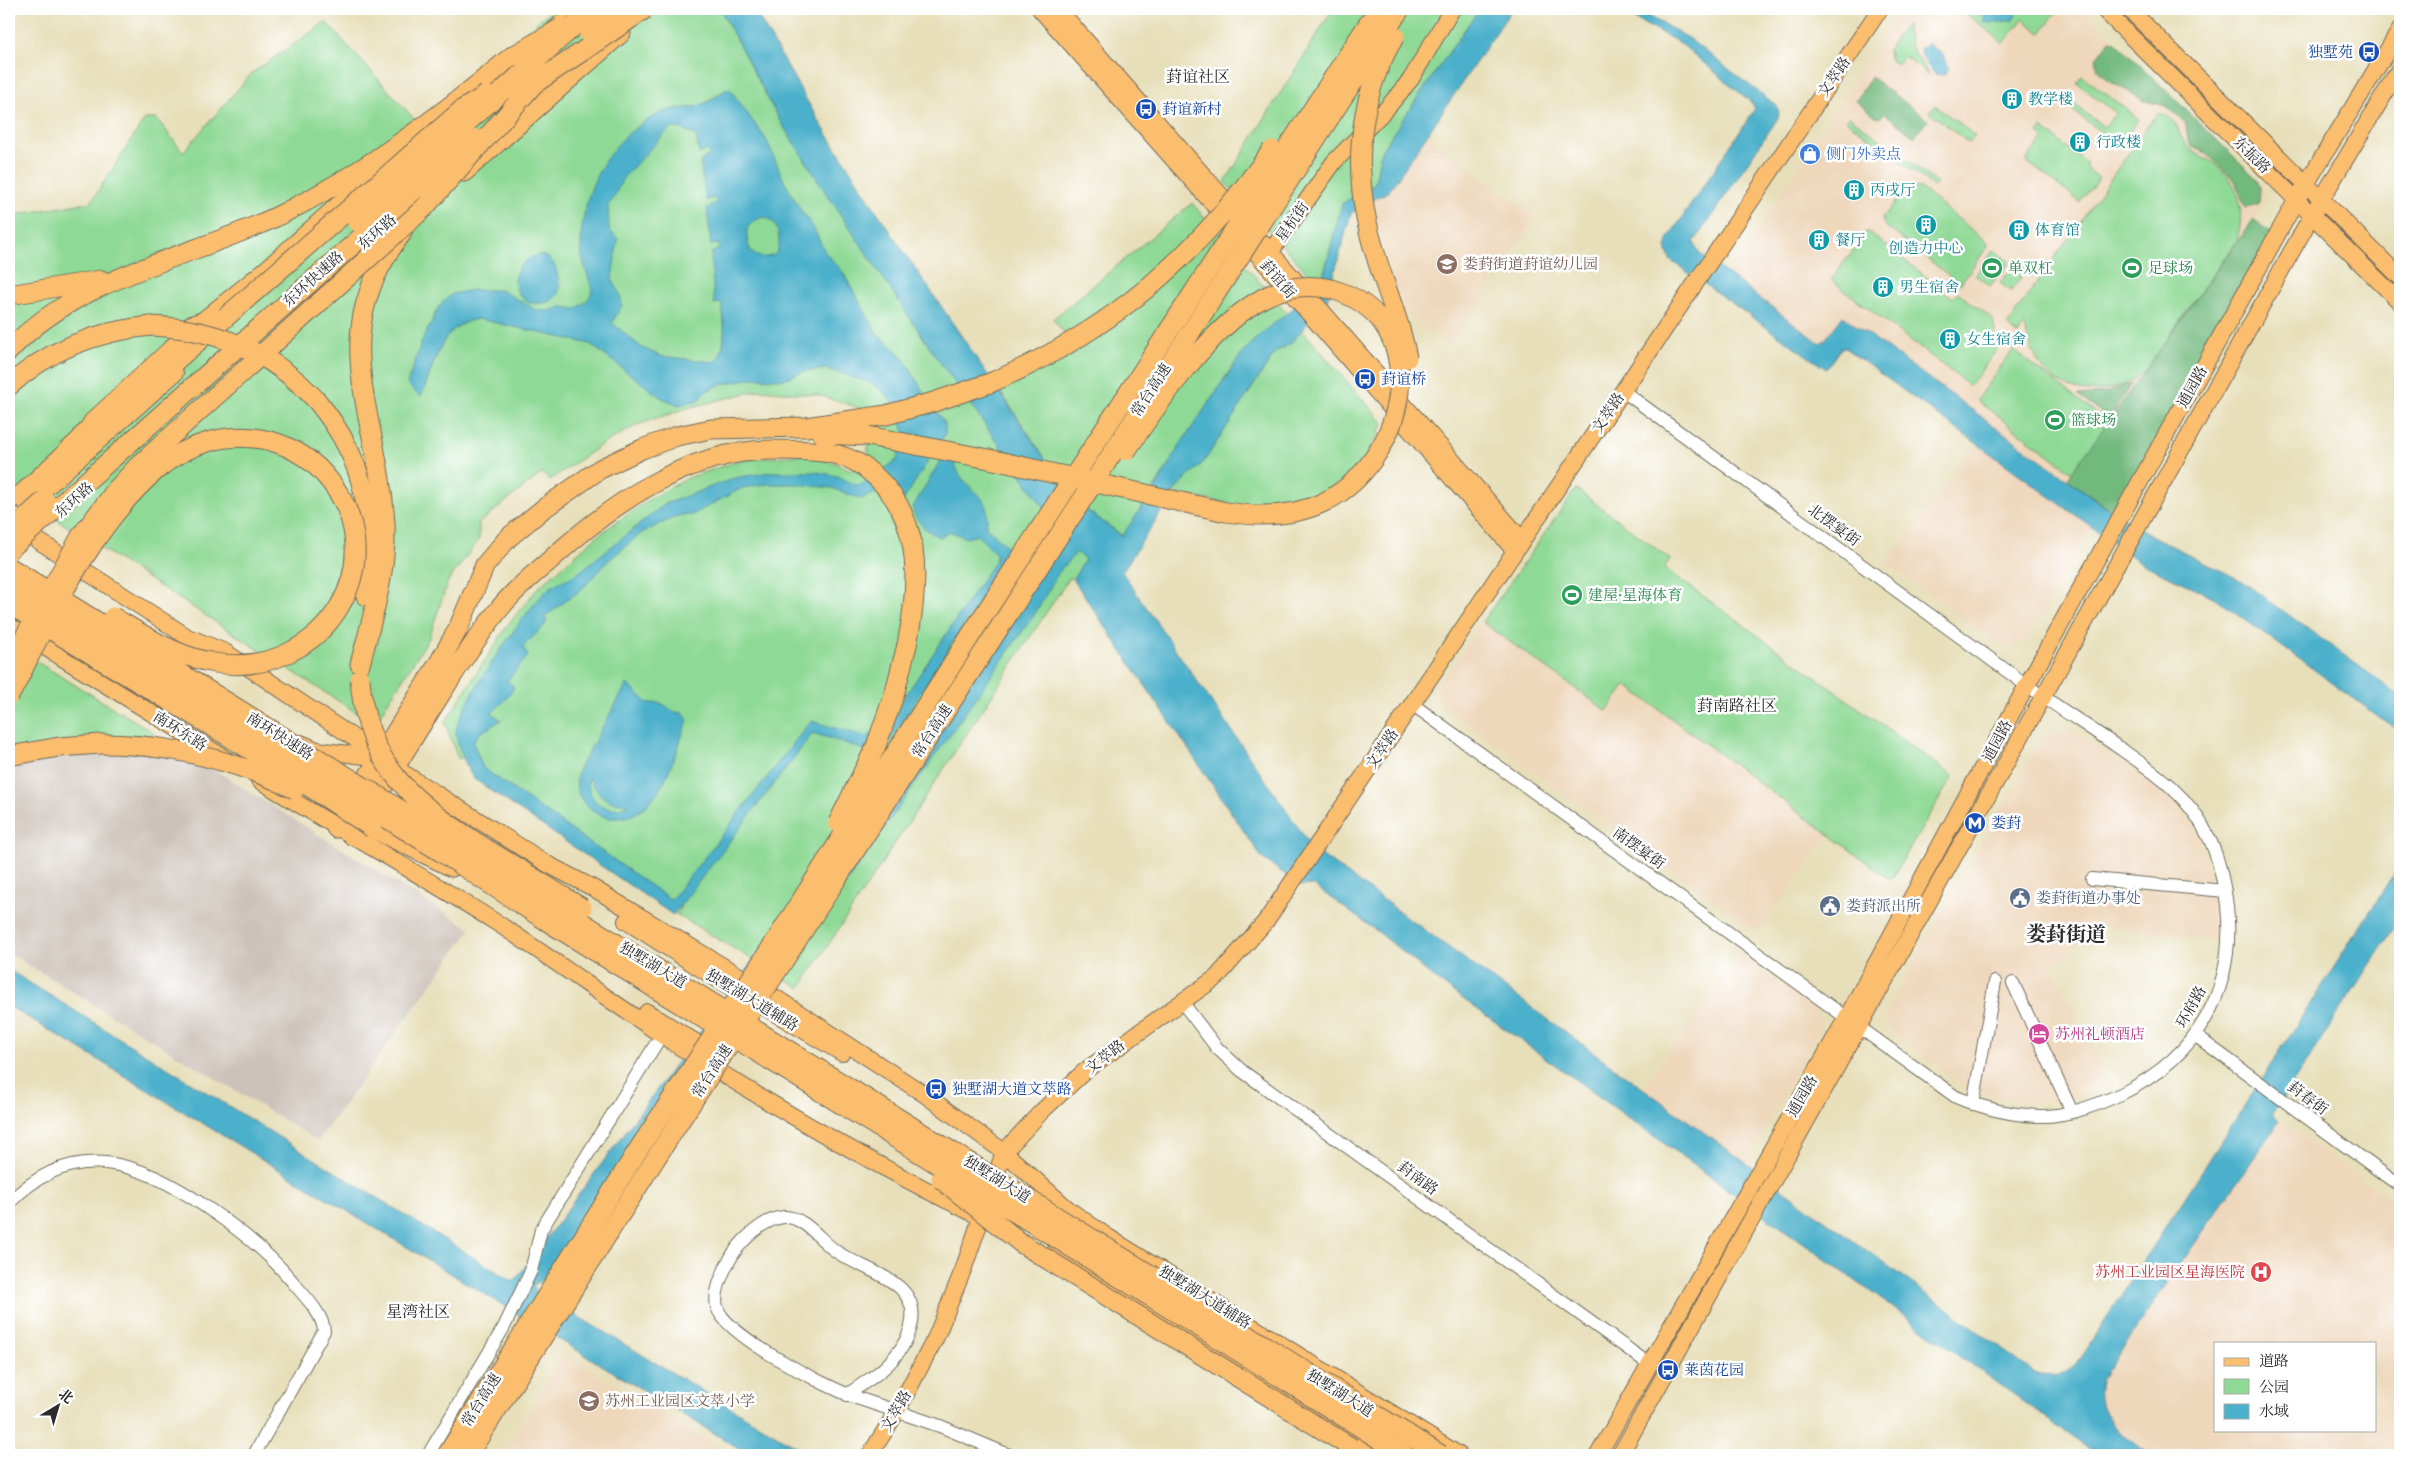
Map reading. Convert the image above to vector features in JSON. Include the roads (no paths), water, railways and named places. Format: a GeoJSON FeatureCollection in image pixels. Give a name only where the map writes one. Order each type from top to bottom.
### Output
{"type":"FeatureCollection","features":[{"type":"Feature","properties":{"kind":"highway","name":"东环快速路"},"geometry":{"type":"LineString","coordinates":[[9,551],[529,78],[589,9]]}},
{"type":"Feature","properties":{"kind":"highway"},"geometry":{"type":"LineString","coordinates":[[9,351],[21,337],[49,316],[82,297],[136,272],[245,231],[330,188],[440,116],[511,58],[589,9]]}},
{"type":"Feature","properties":{"kind":"highway","name":"东环快速路"},"geometry":{"type":"LineString","coordinates":[[9,533],[529,78],[619,9]]}},
{"type":"Feature","properties":{"kind":"highway"},"geometry":{"type":"LineString","coordinates":[[83,435],[98,428],[463,109],[529,78],[647,9]]}},
{"type":"Feature","properties":{"kind":"highway"},"geometry":{"type":"LineString","coordinates":[[9,665],[66,559],[116,490],[191,416],[647,9]]}},
{"type":"Feature","properties":{"kind":"highway"},"geometry":{"type":"LineString","coordinates":[[387,762],[501,607],[571,541],[651,484],[695,466],[757,450],[867,433],[934,402],[1024,368],[1091,330],[1141,294],[1184,256],[1219,219],[1378,9]]}},
{"type":"Feature","properties":{"kind":"highway","name":"常台高速"},"geometry":{"type":"LineString","coordinates":[[447,1455],[638,1150],[773,945],[981,619],[1378,9]]}},
{"type":"Feature","properties":{"kind":"highway","name":"常台高速"},"geometry":{"type":"LineString","coordinates":[[468,1455],[654,1161],[1003,622],[1060,530],[1400,9]]}},
{"type":"Feature","properties":{"kind":"highway"},"geometry":{"type":"LineString","coordinates":[[867,433],[986,466],[1238,522],[1271,523],[1307,518],[1328,509],[1356,491],[1378,469],[1394,446],[1405,422],[1408,406],[1409,370],[1405,346],[1368,227],[1362,199],[1360,160],[1364,120],[1379,68],[1389,47],[1413,9]]}},
{"type":"Feature","properties":{"kind":"highway"},"geometry":{"type":"LineString","coordinates":[[360,664],[377,602],[385,524],[377,462],[360,375],[358,355],[360,327],[369,292],[382,262],[396,241],[529,78]]}},
{"type":"Feature","properties":{"kind":"highway"},"geometry":{"type":"LineString","coordinates":[[9,295],[80,284],[136,272]]}},
{"type":"Feature","properties":{"kind":"highway"},"geometry":{"type":"LineString","coordinates":[[345,832],[387,762],[458,629],[484,565],[508,538],[543,509],[600,469],[642,449],[677,436],[711,429],[752,429],[796,435],[867,433],[1026,467],[1054,474],[1100,484],[1110,486],[1226,512],[1250,515],[1294,513],[1323,503],[1351,485],[1371,464],[1388,436],[1398,404],[1399,369],[1391,341],[1381,323],[1367,309],[1345,294],[1316,287],[1294,288],[1276,292],[1258,300],[1238,315],[1205,349],[1172,388],[1129,446],[1108,478],[1102,486],[1081,518],[1003,622]]}},
{"type":"Feature","properties":{"kind":"highway"},"geometry":{"type":"LineString","coordinates":[[9,386],[44,359],[78,342],[114,332],[151,326],[191,330],[223,338],[254,351],[288,373],[317,401],[340,433],[355,463],[365,495],[370,547],[360,664],[362,702],[376,745],[394,774],[425,807],[476,842],[927,1124],[1027,1198]]}},
{"type":"Feature","properties":{"kind":"highway"},"geometry":{"type":"LineString","coordinates":[[9,551],[66,588],[74,593],[106,614],[172,650],[213,663],[242,665],[260,664],[286,655],[311,640],[325,627],[345,596],[353,568],[354,549],[350,521],[339,495],[322,472],[300,454],[273,442],[245,437],[226,438],[199,445],[176,456],[149,477],[97,540],[84,558],[72,578],[68,586],[63,594],[45,625],[9,696]]}},
{"type":"Feature","properties":{"kind":"highway"},"geometry":{"type":"LineString","coordinates":[[638,1150],[692,1053],[828,843],[868,765],[894,695],[913,615],[915,577],[911,537],[905,516],[888,489],[873,474],[851,459],[836,454],[816,451],[757,450]]}},
{"type":"Feature","properties":{"kind":"highway","name":"南环快速路"},"geometry":{"type":"LineString","coordinates":[[9,567],[548,913]]}},
{"type":"Feature","properties":{"kind":"highway","name":"南环快速路"},"geometry":{"type":"LineString","coordinates":[[9,584],[441,852],[492,887],[548,913]]}},
{"type":"Feature","properties":{"kind":"highway"},"geometry":{"type":"LineString","coordinates":[[9,604],[114,669],[211,724],[372,828]]}},
{"type":"Feature","properties":{"kind":"highway"},"geometry":{"type":"LineString","coordinates":[[9,756],[52,748],[101,744],[138,745],[178,751],[238,766],[280,781],[492,887]]}},
{"type":"Feature","properties":{"kind":"highway","name":"独墅湖大道"},"geometry":{"type":"LineString","coordinates":[[548,913],[880,1128],[1405,1455]]}},
{"type":"Feature","properties":{"kind":"highway","name":"独墅湖大道"},"geometry":{"type":"LineString","coordinates":[[548,913],[671,976],[1441,1455]]}},
{"type":"Feature","properties":{"kind":"highway"},"geometry":{"type":"LineString","coordinates":[[880,1128],[1021,1243],[1361,1449]]}},
{"type":"Feature","properties":{"kind":"main road","name":"东环路"},"geometry":{"type":"LineString","coordinates":[[9,521],[336,230],[453,122],[589,9]]}},
{"type":"Feature","properties":{"kind":"main road","name":"东环路"},"geometry":{"type":"LineString","coordinates":[[9,559],[357,248],[634,9]]}},
{"type":"Feature","properties":{"kind":"main road","name":"葑谊街"},"geometry":{"type":"LineString","coordinates":[[1040,9],[1265,251]]}},
{"type":"Feature","properties":{"kind":"main road","name":"葑谊街"},"geometry":{"type":"LineString","coordinates":[[1058,9],[1265,251],[1302,297],[1518,546]]}},
{"type":"Feature","properties":{"kind":"main road","name":"星杭街"},"geometry":{"type":"LineString","coordinates":[[1265,251],[1326,156],[1379,101],[1402,73],[1440,9]]}},
{"type":"Feature","properties":{"kind":"main road","name":"星杭街"},"geometry":{"type":"LineString","coordinates":[[1265,251],[1338,157],[1387,108],[1411,79],[1452,9]]}},
{"type":"Feature","properties":{"kind":"main road","name":"文萃路"},"geometry":{"type":"LineString","coordinates":[[870,1455],[897,1411],[936,1337],[982,1218],[1004,1152],[1041,1112],[1086,1070],[1207,985],[1227,967],[1266,921],[1880,9]]}},
{"type":"Feature","properties":{"kind":"main road","name":"东振路"},"geometry":{"type":"LineString","coordinates":[[2103,9],[2400,302]]}},
{"type":"Feature","properties":{"kind":"main road","name":"东振路"},"geometry":{"type":"LineString","coordinates":[[2129,9],[2400,277]]}},
{"type":"Feature","properties":{"kind":"main road","name":"通园路"},"geometry":{"type":"LineString","coordinates":[[1853,1022],[2027,685],[2297,199],[2400,30]]}},
{"type":"Feature","properties":{"kind":"main road","name":"通园路"},"geometry":{"type":"LineString","coordinates":[[1620,1455],[1754,1215],[1768,1173],[1853,1022],[2044,696],[2321,199],[2400,68]]}},
{"type":"Feature","properties":{"kind":"main road"},"geometry":{"type":"LineString","coordinates":[[9,504],[83,435],[92,421],[184,337],[191,324],[203,320],[266,269],[413,138],[453,122],[475,148]]}},
{"type":"Feature","properties":{"kind":"main road"},"geometry":{"type":"LineString","coordinates":[[9,521],[193,640],[225,652],[387,762]]}},
{"type":"Feature","properties":{"kind":"main road"},"geometry":{"type":"LineString","coordinates":[[9,559],[310,748],[387,762]]}},
{"type":"Feature","properties":{"kind":"main road","name":"南环东路"},"geometry":{"type":"LineString","coordinates":[[9,625],[345,832]]}},
{"type":"Feature","properties":{"kind":"main road","name":"独墅湖大道辅路"},"geometry":{"type":"LineString","coordinates":[[387,762],[549,865],[593,888],[721,973],[922,1100],[963,1122],[1004,1152],[1068,1209],[1108,1237],[1459,1455]]}},
{"type":"Feature","properties":{"kind":"main road"},"geometry":{"type":"LineString","coordinates":[[345,832],[498,924],[721,1064],[840,1144],[1074,1265],[1361,1449],[1384,1455]]}},
{"type":"Feature","properties":{"kind":"main road"},"geometry":{"type":"LineString","coordinates":[[498,924],[662,1034],[685,1042]]}},
{"type":"Feature","properties":{"kind":"main road","name":"通园路"},"geometry":{"type":"LineString","coordinates":[[1598,1455],[1740,1205],[1768,1173]]}},
{"type":"Feature","properties":{"kind":"main road"},"geometry":{"type":"LineString","coordinates":[[982,1218],[1026,1202],[1046,1202],[1068,1209]]}},
{"type":"Feature","properties":{"kind":"main road"},"geometry":{"type":"LineString","coordinates":[[1361,1449],[1398,1445],[1416,1455]]}},
{"type":"Feature","properties":{"kind":"street","name":"北摆宴街"},"geometry":{"type":"LineString","coordinates":[[1622,390],[2027,685]]}},
{"type":"Feature","properties":{"kind":"street","name":"环府路"},"geometry":{"type":"LineString","coordinates":[[1853,1022],[1956,1097],[1990,1109],[2041,1116],[2072,1112],[2104,1102],[2146,1081],[2172,1061],[2196,1036],[2209,1014],[2224,973],[2229,923],[2225,891],[2208,836],[2190,806],[2165,780],[2027,685]]}},
{"type":"Feature","properties":{"kind":"street","name":"南摆宴街"},"geometry":{"type":"LineString","coordinates":[[1412,704],[1853,1022]]}},
{"type":"Feature","properties":{"kind":"street"},"geometry":{"type":"LineString","coordinates":[[2092,880],[2225,891]]}},
{"type":"Feature","properties":{"kind":"street"},"geometry":{"type":"LineString","coordinates":[[1973,1104],[1995,982]]}},
{"type":"Feature","properties":{"kind":"street"},"geometry":{"type":"LineString","coordinates":[[2013,983],[2072,1112]]}},
{"type":"Feature","properties":{"kind":"street","name":"葑南路"},"geometry":{"type":"LineString","coordinates":[[1182,1002],[1217,1048],[1242,1071],[1649,1364]]}},
{"type":"Feature","properties":{"kind":"street"},"geometry":{"type":"LineString","coordinates":[[428,1455],[504,1326],[531,1271],[541,1230],[662,1034]]}},
{"type":"Feature","properties":{"kind":"street","name":"葑春街"},"geometry":{"type":"LineString","coordinates":[[2196,1036],[2400,1185]]}},
{"type":"Feature","properties":{"kind":"street"},"geometry":{"type":"LineString","coordinates":[[9,1204],[20,1192],[45,1174],[66,1166],[88,1162],[124,1165],[152,1174],[193,1198],[246,1235],[273,1260],[318,1314],[324,1331],[254,1455]]}},
{"type":"Feature","properties":{"kind":"street"},"geometry":{"type":"LineString","coordinates":[[847,1395],[882,1370],[898,1352],[913,1322],[910,1300],[896,1284],[836,1251],[804,1224],[790,1218],[776,1219],[750,1236],[734,1254],[719,1288],[716,1303],[718,1311],[741,1333],[779,1359],[847,1395],[969,1437],[1009,1455]]}},
{"type":"Feature","properties":{"kind":"water"},"geometry":{"type":"Polygon","coordinates":[[[720,9],[754,9],[817,118],[881,218],[1073,500],[1122,536],[1156,487],[1180,445],[1244,351],[1262,333],[1321,286],[1342,204],[1375,183],[1381,151],[1479,9],[1512,9],[1389,191],[1351,213],[1327,301],[1290,344],[1276,351],[1203,463],[1178,486],[1122,572],[1313,849],[2037,1374],[2050,1376],[2061,1374],[2071,1368],[2081,1358],[2400,865],[2400,919],[2273,1114],[2280,1120],[2102,1378],[2101,1403],[2105,1414],[2112,1424],[2151,1455],[2098,1455],[1438,981],[1382,935],[1313,885],[1301,886],[1262,858],[1073,579],[1085,560],[1077,552],[1060,570],[1036,612],[840,891],[554,1275],[533,1285],[537,1292],[810,1455],[750,1455],[9,1006],[9,970],[510,1280],[515,1280],[1051,560],[1066,538],[939,361],[828,196],[780,121],[720,9]]]}},
{"type":"Feature","properties":{"kind":"water"},"geometry":{"type":"Polygon","coordinates":[[[1616,9],[1636,9],[1685,36],[1776,105],[1779,112],[1778,118],[1694,242],[1699,253],[1820,343],[1824,341],[1843,316],[2103,505],[2156,538],[2242,581],[2400,696],[2400,732],[2215,598],[2143,564],[1845,348],[1841,348],[1826,369],[1670,260],[1666,248],[1669,237],[1755,109],[1752,103],[1680,43],[1616,9]]]}},
{"type":"Feature","properties":{"kind":"water"},"geometry":{"type":"Polygon","coordinates":[[[1984,9],[2013,9],[2016,15],[2012,21],[1988,23],[1984,22],[1984,9]]]}},
{"type":"Feature","properties":{"kind":"water"},"geometry":{"type":"Polygon","coordinates":[[[1928,44],[1943,55],[1949,68],[1945,75],[1935,74],[1923,59],[1920,49],[1928,44]]]}},
{"type":"Feature","properties":{"kind":"water"},"geometry":{"type":"Polygon","coordinates":[[[729,88],[767,141],[784,181],[800,209],[813,227],[825,252],[842,271],[878,335],[896,350],[908,365],[929,402],[945,423],[945,434],[903,501],[878,492],[861,499],[832,488],[796,484],[766,484],[742,488],[692,515],[680,515],[643,532],[609,560],[582,589],[544,617],[547,620],[544,626],[523,647],[528,656],[507,681],[514,687],[506,699],[492,713],[501,720],[479,734],[473,742],[483,768],[671,900],[811,721],[867,737],[884,728],[996,559],[996,554],[977,535],[966,538],[949,531],[941,537],[937,536],[927,530],[915,516],[913,507],[943,456],[953,457],[960,475],[981,498],[987,509],[986,527],[1011,550],[885,749],[877,754],[813,733],[673,915],[474,779],[458,743],[456,733],[459,721],[479,683],[508,638],[545,592],[557,583],[578,573],[665,504],[735,478],[770,472],[817,472],[837,476],[856,485],[863,484],[897,460],[904,430],[893,404],[882,390],[871,383],[827,369],[805,371],[784,379],[751,378],[720,385],[707,391],[698,400],[679,405],[660,397],[590,344],[479,319],[465,322],[447,337],[435,359],[421,396],[407,384],[422,341],[439,306],[452,294],[473,290],[501,290],[536,310],[548,311],[562,307],[576,309],[587,301],[592,292],[581,253],[582,226],[592,186],[601,167],[627,135],[644,122],[668,110],[691,108],[704,104],[729,88]],[[680,128],[668,130],[623,178],[612,201],[608,205],[609,230],[618,239],[612,279],[620,294],[622,305],[612,323],[641,347],[660,356],[715,362],[722,351],[724,325],[721,303],[714,304],[711,253],[719,249],[718,244],[711,245],[707,208],[717,202],[714,198],[706,200],[700,162],[710,154],[708,150],[699,154],[696,136],[680,128]],[[762,217],[749,226],[747,230],[748,243],[755,255],[767,257],[776,254],[779,237],[772,221],[762,217]]]}},
{"type":"Feature","properties":{"kind":"water"},"geometry":{"type":"Polygon","coordinates":[[[540,255],[550,259],[553,263],[560,288],[555,297],[548,302],[539,304],[529,303],[517,290],[515,283],[516,275],[524,262],[540,255]]]}},
{"type":"Feature","properties":{"kind":"water"},"geometry":{"type":"Polygon","coordinates":[[[627,684],[648,703],[661,703],[675,712],[683,713],[688,720],[671,766],[660,788],[646,806],[632,815],[618,818],[605,817],[593,811],[584,803],[578,792],[576,780],[580,767],[627,684]],[[589,777],[588,786],[594,800],[614,809],[629,804],[614,802],[604,798],[596,790],[589,777]]]}},
{"type":"Feature","properties":{"kind":"place","name":"独墅苑"},"geometry":{"type":"Point","coordinates":[2369,52]}},
{"type":"Feature","properties":{"kind":"place","name":"教学楼"},"geometry":{"type":"Point","coordinates":[2012,99]}},
{"type":"Feature","properties":{"kind":"place","name":"葑谊新村"},"geometry":{"type":"Point","coordinates":[1146,109]}},
{"type":"Feature","properties":{"kind":"place","name":"行政楼"},"geometry":{"type":"Point","coordinates":[2080,142]}},
{"type":"Feature","properties":{"kind":"place","name":"侧门外卖点"},"geometry":{"type":"Point","coordinates":[1810,154]}},
{"type":"Feature","properties":{"kind":"place","name":"丙戌厅"},"geometry":{"type":"Point","coordinates":[1854,190]}},
{"type":"Feature","properties":{"kind":"place","name":"创造力中心"},"geometry":{"type":"Point","coordinates":[1926,225]}},
{"type":"Feature","properties":{"kind":"place","name":"体育馆"},"geometry":{"type":"Point","coordinates":[2019,230]}},
{"type":"Feature","properties":{"kind":"place","name":"餐厅"},"geometry":{"type":"Point","coordinates":[1819,240]}},
{"type":"Feature","properties":{"kind":"place","name":"娄葑街道葑谊幼儿园"},"geometry":{"type":"Point","coordinates":[1447,264]}},
{"type":"Feature","properties":{"kind":"place","name":"单双杠"},"geometry":{"type":"Point","coordinates":[1992,268]}},
{"type":"Feature","properties":{"kind":"place","name":"足球场"},"geometry":{"type":"Point","coordinates":[2132,268]}},
{"type":"Feature","properties":{"kind":"place","name":"男生宿舍"},"geometry":{"type":"Point","coordinates":[1883,287]}},
{"type":"Feature","properties":{"kind":"place","name":"女生宿舍"},"geometry":{"type":"Point","coordinates":[1950,339]}},
{"type":"Feature","properties":{"kind":"place","name":"葑谊桥"},"geometry":{"type":"Point","coordinates":[1365,379]}},
{"type":"Feature","properties":{"kind":"place","name":"篮球场"},"geometry":{"type":"Point","coordinates":[2055,420]}},
{"type":"Feature","properties":{"kind":"place","name":"建屋·星海体育"},"geometry":{"type":"Point","coordinates":[1572,595]}},
{"type":"Feature","properties":{"kind":"place","name":"娄葑"},"geometry":{"type":"Point","coordinates":[1975,823]}},
{"type":"Feature","properties":{"kind":"place","name":"娄葑街道办事处"},"geometry":{"type":"Point","coordinates":[2020,898]}},
{"type":"Feature","properties":{"kind":"place","name":"娄葑派出所"},"geometry":{"type":"Point","coordinates":[1830,906]}},
{"type":"Feature","properties":{"kind":"place","name":"苏州礼顿酒店"},"geometry":{"type":"Point","coordinates":[2039,1034]}},
{"type":"Feature","properties":{"kind":"place","name":"独墅湖大道文萃路"},"geometry":{"type":"Point","coordinates":[936,1089]}},
{"type":"Feature","properties":{"kind":"place","name":"苏州工业园区星海医院"},"geometry":{"type":"Point","coordinates":[2261,1272]}},
{"type":"Feature","properties":{"kind":"place","name":"莱茵花园"},"geometry":{"type":"Point","coordinates":[1668,1370]}},
{"type":"Feature","properties":{"kind":"place","name":"苏州工业园区文萃小学"},"geometry":{"type":"Point","coordinates":[589,1401]}},
{"type":"Feature","properties":{"kind":"district","name":"葑谊社区"},"geometry":{"type":"Point","coordinates":[1198,76]}},
{"type":"Feature","properties":{"kind":"district","name":"葑南路社区"},"geometry":{"type":"Point","coordinates":[1737,705]}},
{"type":"Feature","properties":{"kind":"district","name":"娄葑街道"},"geometry":{"type":"Point","coordinates":[2066,934]}},
{"type":"Feature","properties":{"kind":"district","name":"星湾社区"},"geometry":{"type":"Point","coordinates":[418,1311]}}]}
